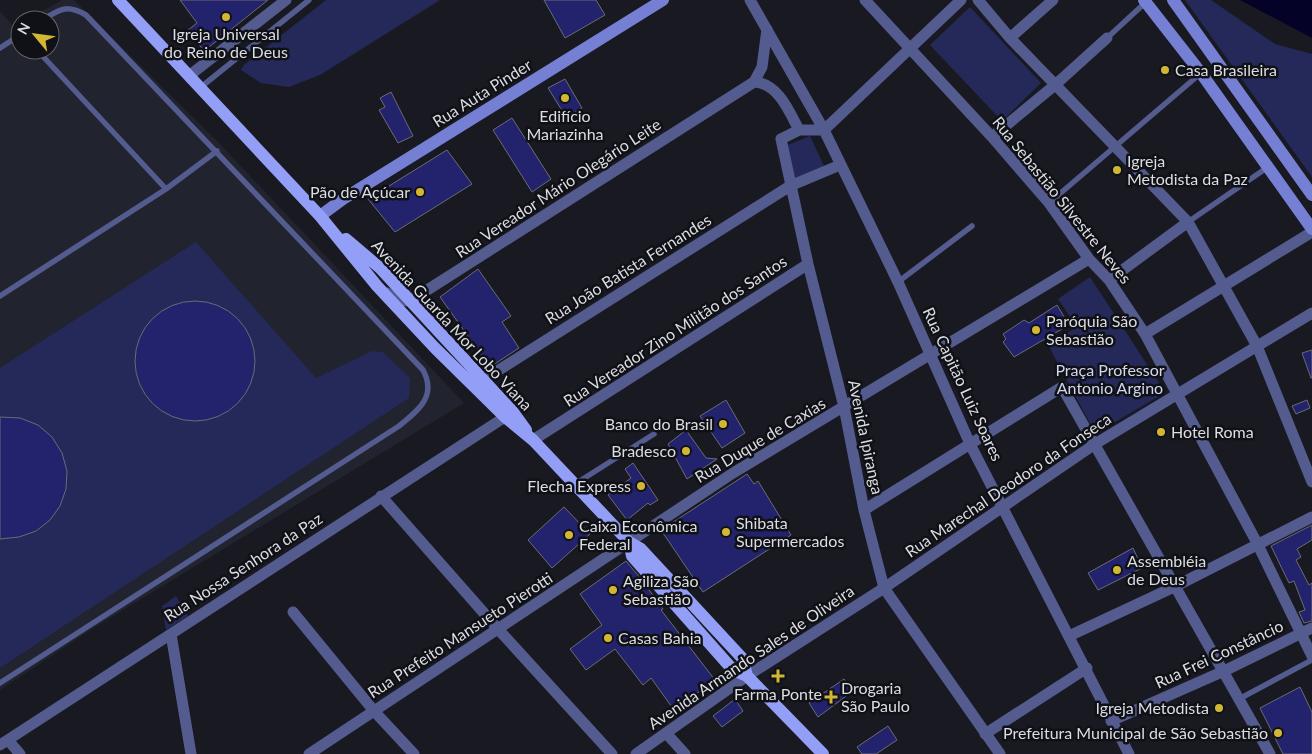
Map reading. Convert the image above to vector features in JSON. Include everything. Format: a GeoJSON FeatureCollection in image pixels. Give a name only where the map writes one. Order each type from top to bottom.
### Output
{"type":"FeatureCollection","features":[{"type":"Feature","properties":{"kind":"main road","name":"Avenida Guarda Mor Lobo Viana"},"geometry":{"type":"LineString","coordinates":[[118,0],[320,216],[377,286],[504,417],[533,440],[629,542],[632,556],[733,670],[747,676],[824,754]]}},
{"type":"Feature","properties":{"kind":"main road","name":"Rua Auta Pinder"},"geometry":{"type":"LineString","coordinates":[[320,216],[343,199],[664,0]]}},
{"type":"Feature","properties":{"kind":"main road"},"geometry":{"type":"LineString","coordinates":[[1173,0],[1312,195]]}},
{"type":"Feature","properties":{"kind":"main road"},"geometry":{"type":"LineString","coordinates":[[1145,1],[1200,73],[1312,231]]}},
{"type":"Feature","properties":{"kind":"main road","name":"Avenida Guarda Mor Lobo Viana"},"geometry":{"type":"LineString","coordinates":[[320,216],[380,268],[514,412],[533,440]]}},
{"type":"Feature","properties":{"kind":"street"},"geometry":{"type":"LineString","coordinates":[[190,75],[286,0]]}},
{"type":"Feature","properties":{"kind":"street","name":"Rua Capitão Luiz Soares"},"geometry":{"type":"LineString","coordinates":[[750,0],[824,130],[898,282],[971,446],[1004,506],[1129,754]]}},
{"type":"Feature","properties":{"kind":"street","name":"Rua Sebastião Silvestre Neves"},"geometry":{"type":"LineString","coordinates":[[865,0],[912,49],[1049,203],[1089,258],[1109,280],[1144,334],[1257,543],[1312,656]]}},
{"type":"Feature","properties":{"kind":"street"},"geometry":{"type":"LineString","coordinates":[[767,28],[762,67],[754,82],[768,84],[776,91],[799,130],[824,130],[912,49],[961,0]]}},
{"type":"Feature","properties":{"kind":"street"},"geometry":{"type":"LineString","coordinates":[[978,0],[1010,38],[1188,222],[1257,346],[1312,482]]}},
{"type":"Feature","properties":{"kind":"street"},"geometry":{"type":"LineString","coordinates":[[1010,38],[1052,0]]}},
{"type":"Feature","properties":{"kind":"street"},"geometry":{"type":"LineString","coordinates":[[992,138],[1107,38]]}},
{"type":"Feature","properties":{"kind":"street","name":"Rua Vereador Mário Olegário Leite"},"geometry":{"type":"LineString","coordinates":[[410,300],[754,82]]}},
{"type":"Feature","properties":{"kind":"street","name":"Avenida Ipiranga"},"geometry":{"type":"LineString","coordinates":[[799,130],[780,139],[808,264],[844,407],[864,510],[884,588],[1000,754]]}},
{"type":"Feature","properties":{"kind":"street","name":"Rua João Batista Fernandes"},"geometry":{"type":"LineString","coordinates":[[483,380],[790,186],[840,165]]}},
{"type":"Feature","properties":{"kind":"street"},"geometry":{"type":"LineString","coordinates":[[1109,280],[1188,222]]}},
{"type":"Feature","properties":{"kind":"street"},"geometry":{"type":"LineString","coordinates":[[1144,334],[1312,231]]}},
{"type":"Feature","properties":{"kind":"street","name":"Rua Duque de Caxias"},"geometry":{"type":"LineString","coordinates":[[629,542],[732,473],[1089,258]]}},
{"type":"Feature","properties":{"kind":"street","name":"Rua Vereador Zino Militão dos Santos"},"geometry":{"type":"LineString","coordinates":[[533,440],[808,264]]}},
{"type":"Feature","properties":{"kind":"street"},"geometry":{"type":"LineString","coordinates":[[377,286],[397,300],[410,300]]}},
{"type":"Feature","properties":{"kind":"street","name":"Rua Marechal Deodoro da Fonseca"},"geometry":{"type":"LineString","coordinates":[[884,588],[1095,444],[1312,313]]}},
{"type":"Feature","properties":{"kind":"street"},"geometry":{"type":"LineString","coordinates":[[864,510],[971,446],[1062,387],[1174,588],[1224,671],[1270,754]]}},
{"type":"Feature","properties":{"kind":"street","name":"Rua Nossa Senhora da Paz"},"geometry":{"type":"LineString","coordinates":[[4,742],[504,417]]}},
{"type":"Feature","properties":{"kind":"street"},"geometry":{"type":"LineString","coordinates":[[381,496],[498,629],[612,754]]}},
{"type":"Feature","properties":{"kind":"street"},"geometry":{"type":"LineString","coordinates":[[1069,636],[1174,588],[1257,543],[1312,517]]}},
{"type":"Feature","properties":{"kind":"street","name":"Rua Prefeito Mansueto Pierotti"},"geometry":{"type":"LineString","coordinates":[[309,754],[629,542]]}},
{"type":"Feature","properties":{"kind":"street","name":"Avenida Armando Sales de Oliveira"},"geometry":{"type":"LineString","coordinates":[[636,754],[747,676],[884,588]]}},
{"type":"Feature","properties":{"kind":"street"},"geometry":{"type":"LineString","coordinates":[[293,612],[374,711],[414,754]]}},
{"type":"Feature","properties":{"kind":"street","name":"Rua Frei Constâncio"},"geometry":{"type":"LineString","coordinates":[[1112,721],[1224,671],[1312,628]]}},
{"type":"Feature","properties":{"kind":"street"},"geometry":{"type":"LineString","coordinates":[[171,634],[191,754]]}},
{"type":"Feature","properties":{"kind":"street"},"geometry":{"type":"LineString","coordinates":[[985,734],[1086,668]]}},
{"type":"Feature","properties":{"kind":"street"},"geometry":{"type":"LineString","coordinates":[[666,733],[685,754]]}},
{"type":"Feature","properties":{"kind":"street"},"geometry":{"type":"LineString","coordinates":[[4,742],[20,754]]}},
{"type":"Feature","properties":{"kind":"lane"},"geometry":{"type":"LineString","coordinates":[[201,87],[309,0]]}},
{"type":"Feature","properties":{"kind":"lane"},"geometry":{"type":"LineString","coordinates":[[1107,38],[1145,1]]}},
{"type":"Feature","properties":{"kind":"lane"},"geometry":{"type":"LineString","coordinates":[[0,683],[399,426],[414,414],[428,394],[428,381],[423,370],[217,151],[86,15],[70,8],[59,10]]}},
{"type":"Feature","properties":{"kind":"lane"},"geometry":{"type":"LineString","coordinates":[[46,60],[166,189]]}},
{"type":"Feature","properties":{"kind":"lane"},"geometry":{"type":"LineString","coordinates":[[1049,203],[1200,73]]}},
{"type":"Feature","properties":{"kind":"lane"},"geometry":{"type":"LineString","coordinates":[[0,296],[166,189],[217,151]]}},
{"type":"Feature","properties":{"kind":"lane"},"geometry":{"type":"LineString","coordinates":[[1188,222],[1268,167]]}},
{"type":"Feature","properties":{"kind":"lane"},"geometry":{"type":"LineString","coordinates":[[898,282],[972,226]]}},
{"type":"Feature","properties":{"kind":"lane"},"geometry":{"type":"LineString","coordinates":[[575,484],[654,434]]}},
{"type":"Feature","properties":{"kind":"lane"},"geometry":{"type":"LineString","coordinates":[[1239,698],[1312,660]]}},
{"type":"Feature","properties":{"kind":"shaded area"},"geometry":{"type":"Polygon","coordinates":[[[62,0],[74,0],[220,144],[464,403],[92,629],[0,690],[0,11],[10,22],[10,60],[60,60],[60,10],[44,10],[62,0]]]}},
{"type":"Feature","properties":{"kind":"green space"},"geometry":{"type":"Polygon","coordinates":[[[326,0],[440,0],[320,75],[289,87],[261,83],[241,70],[244,65],[326,0]]]}},
{"type":"Feature","properties":{"kind":"green space"},"geometry":{"type":"Polygon","coordinates":[[[1185,0],[1211,0],[1275,44],[1312,54],[1312,177],[1185,0]]]}},
{"type":"Feature","properties":{"kind":"green space"},"geometry":{"type":"Polygon","coordinates":[[[970,7],[1041,83],[1002,121],[930,45],[970,7]]]}},
{"type":"Feature","properties":{"kind":"green space"},"geometry":{"type":"Polygon","coordinates":[[[810,136],[824,166],[796,187],[785,146],[810,136]]]}},
{"type":"Feature","properties":{"kind":"green space"},"geometry":{"type":"Polygon","coordinates":[[[196,242],[316,378],[372,351],[383,352],[410,378],[409,398],[0,668],[0,368],[196,242]]]}},
{"type":"Feature","properties":{"kind":"green space","name":"Praça Professor Antonio Argino"},"geometry":{"type":"Polygon","coordinates":[[[1090,277],[1161,386],[1159,396],[1100,431],[1093,429],[1048,345],[1074,329],[1075,324],[1058,299],[1090,277]]]}},
{"type":"Feature","properties":{"kind":"green space"},"geometry":{"type":"Polygon","coordinates":[[[176,596],[188,616],[166,630],[162,606],[176,596]]]}},
{"type":"Feature","properties":{"kind":"water"},"geometry":{"type":"Polygon","coordinates":[[[1240,0],[1312,0],[1312,38],[1240,0]]]}},
{"type":"Feature","properties":{"kind":"building","name":"Igreja Universal do Reino de Deus"},"geometry":{"type":"Polygon","coordinates":[[[180,0],[268,0],[204,51],[188,30],[197,23],[180,0]]]}},
{"type":"Feature","properties":{"kind":"building"},"geometry":{"type":"Polygon","coordinates":[[[544,0],[596,0],[605,15],[565,38],[544,0]]]}},
{"type":"Feature","properties":{"kind":"building","name":"Edifício Mariazinha"},"geometry":{"type":"Polygon","coordinates":[[[565,79],[582,108],[566,117],[548,88],[565,79]]]}},
{"type":"Feature","properties":{"kind":"building"},"geometry":{"type":"Polygon","coordinates":[[[391,92],[413,136],[398,143],[379,110],[385,107],[380,98],[391,92]]]}},
{"type":"Feature","properties":{"kind":"building"},"geometry":{"type":"Polygon","coordinates":[[[512,118],[551,179],[532,192],[493,130],[512,118]]]}},
{"type":"Feature","properties":{"kind":"building","name":"Pão de Açúcar"},"geometry":{"type":"Polygon","coordinates":[[[447,150],[472,184],[395,232],[368,199],[447,150]]]}},
{"type":"Feature","properties":{"kind":"building"},"geometry":{"type":"Polygon","coordinates":[[[478,269],[511,316],[502,322],[519,348],[490,367],[440,297],[478,269]]]}},
{"type":"Feature","properties":{"kind":"building"},"geometry":{"type":"Polygon","coordinates":[[[195,301],[207,302],[218,306],[228,311],[237,319],[245,328],[250,338],[254,349],[254,373],[250,384],[245,394],[237,403],[228,411],[218,416],[207,420],[195,421],[183,420],[172,416],[162,411],[153,403],[145,394],[140,384],[136,373],[135,361],[136,349],[140,338],[145,328],[153,319],[162,311],[172,306],[183,302],[195,301]]]}},
{"type":"Feature","properties":{"kind":"building","name":"Paróquia São Sebastião"},"geometry":{"type":"Polygon","coordinates":[[[1057,305],[1069,325],[1014,357],[1003,342],[1006,339],[1003,334],[1024,320],[1029,323],[1057,305]]]}},
{"type":"Feature","properties":{"kind":"building"},"geometry":{"type":"Polygon","coordinates":[[[1312,350],[1312,378],[1311,378],[1302,353],[1312,350]]]}},
{"type":"Feature","properties":{"kind":"building","name":"Banco do Brasil"},"geometry":{"type":"Polygon","coordinates":[[[726,400],[745,433],[722,448],[700,416],[726,400]]]}},
{"type":"Feature","properties":{"kind":"building"},"geometry":{"type":"Polygon","coordinates":[[[1307,400],[1310,408],[1296,414],[1292,406],[1307,400]]]}},
{"type":"Feature","properties":{"kind":"building"},"geometry":{"type":"Polygon","coordinates":[[[0,417],[20,418],[38,425],[52,437],[62,453],[67,471],[66,489],[60,506],[50,520],[36,531],[19,537],[0,539],[0,417]]]}},
{"type":"Feature","properties":{"kind":"building","name":"Bradesco"},"geometry":{"type":"Polygon","coordinates":[[[686,430],[706,458],[717,459],[687,479],[668,444],[686,430]]]}},
{"type":"Feature","properties":{"kind":"building"},"geometry":{"type":"Polygon","coordinates":[[[633,463],[658,500],[650,505],[648,503],[627,520],[608,495],[631,478],[625,469],[633,463]]]}},
{"type":"Feature","properties":{"kind":"building","name":"Shibata Supermercados"},"geometry":{"type":"Polygon","coordinates":[[[747,474],[754,484],[758,481],[791,535],[703,592],[661,530],[747,474]]]}},
{"type":"Feature","properties":{"kind":"building"},"geometry":{"type":"Polygon","coordinates":[[[564,507],[590,534],[552,568],[528,540],[564,507]]]}},
{"type":"Feature","properties":{"kind":"building"},"geometry":{"type":"Polygon","coordinates":[[[1312,525],[1312,540],[1297,549],[1301,557],[1296,560],[1309,585],[1312,583],[1312,621],[1304,623],[1299,612],[1305,610],[1294,581],[1289,583],[1271,546],[1312,525]]]}},
{"type":"Feature","properties":{"kind":"building","name":"Assembléia de Deus"},"geometry":{"type":"Polygon","coordinates":[[[1133,548],[1138,559],[1146,566],[1098,590],[1088,573],[1133,548]]]}},
{"type":"Feature","properties":{"kind":"building"},"geometry":{"type":"Polygon","coordinates":[[[626,561],[715,680],[674,710],[651,678],[643,685],[615,649],[586,670],[570,649],[602,625],[580,594],[626,561]]]}},
{"type":"Feature","properties":{"kind":"building","name":"Drogaria São Paulo"},"geometry":{"type":"Polygon","coordinates":[[[844,679],[853,691],[818,717],[809,703],[844,679]]]}},
{"type":"Feature","properties":{"kind":"building"},"geometry":{"type":"Polygon","coordinates":[[[1300,687],[1312,712],[1312,754],[1283,754],[1260,708],[1300,687]]]}},
{"type":"Feature","properties":{"kind":"building"},"geometry":{"type":"Polygon","coordinates":[[[735,699],[743,711],[722,727],[713,716],[735,699]]]}},
{"type":"Feature","properties":{"kind":"building"},"geometry":{"type":"Polygon","coordinates":[[[888,726],[897,740],[876,754],[862,754],[857,747],[888,726]]]}},
{"type":"Feature","properties":{"kind":"place","name":"Igreja Universal do Reino de Deus"},"geometry":{"type":"Point","coordinates":[226,17]}},
{"type":"Feature","properties":{"kind":"place","name":"Casa Brasileira"},"geometry":{"type":"Point","coordinates":[1165,70]}},
{"type":"Feature","properties":{"kind":"place","name":"Edifício Mariazinha"},"geometry":{"type":"Point","coordinates":[565,98]}},
{"type":"Feature","properties":{"kind":"place","name":"Igreja Metodista da Paz"},"geometry":{"type":"Point","coordinates":[1117,170]}},
{"type":"Feature","properties":{"kind":"place","name":"Pão de Açúcar"},"geometry":{"type":"Point","coordinates":[420,192]}},
{"type":"Feature","properties":{"kind":"place","name":"Paróquia São Sebastião"},"geometry":{"type":"Point","coordinates":[1036,330]}},
{"type":"Feature","properties":{"kind":"place","name":"Banco do Brasil"},"geometry":{"type":"Point","coordinates":[723,424]}},
{"type":"Feature","properties":{"kind":"place","name":"Hotel Roma"},"geometry":{"type":"Point","coordinates":[1161,432]}},
{"type":"Feature","properties":{"kind":"place","name":"Bradesco"},"geometry":{"type":"Point","coordinates":[686,451]}},
{"type":"Feature","properties":{"kind":"place","name":"Flecha Express"},"geometry":{"type":"Point","coordinates":[641,486]}},
{"type":"Feature","properties":{"kind":"place","name":"Shibata Supermercados"},"geometry":{"type":"Point","coordinates":[726,532]}},
{"type":"Feature","properties":{"kind":"place","name":"Caixa Econômica Federal"},"geometry":{"type":"Point","coordinates":[569,535]}},
{"type":"Feature","properties":{"kind":"place","name":"Assembléia de Deus"},"geometry":{"type":"Point","coordinates":[1117,570]}},
{"type":"Feature","properties":{"kind":"place","name":"Agiliza São Sebastião"},"geometry":{"type":"Point","coordinates":[613,590]}},
{"type":"Feature","properties":{"kind":"place","name":"Casas Bahia"},"geometry":{"type":"Point","coordinates":[608,638]}},
{"type":"Feature","properties":{"kind":"place","name":"Farma Ponte"},"geometry":{"type":"Point","coordinates":[778,676]}},
{"type":"Feature","properties":{"kind":"place","name":"Drogaria São Paulo"},"geometry":{"type":"Point","coordinates":[831,697]}},
{"type":"Feature","properties":{"kind":"place","name":"Igreja Metodista"},"geometry":{"type":"Point","coordinates":[1219,708]}},
{"type":"Feature","properties":{"kind":"place","name":"Prefeitura Municipal de São Sebastião"},"geometry":{"type":"Point","coordinates":[1278,733]}}]}
